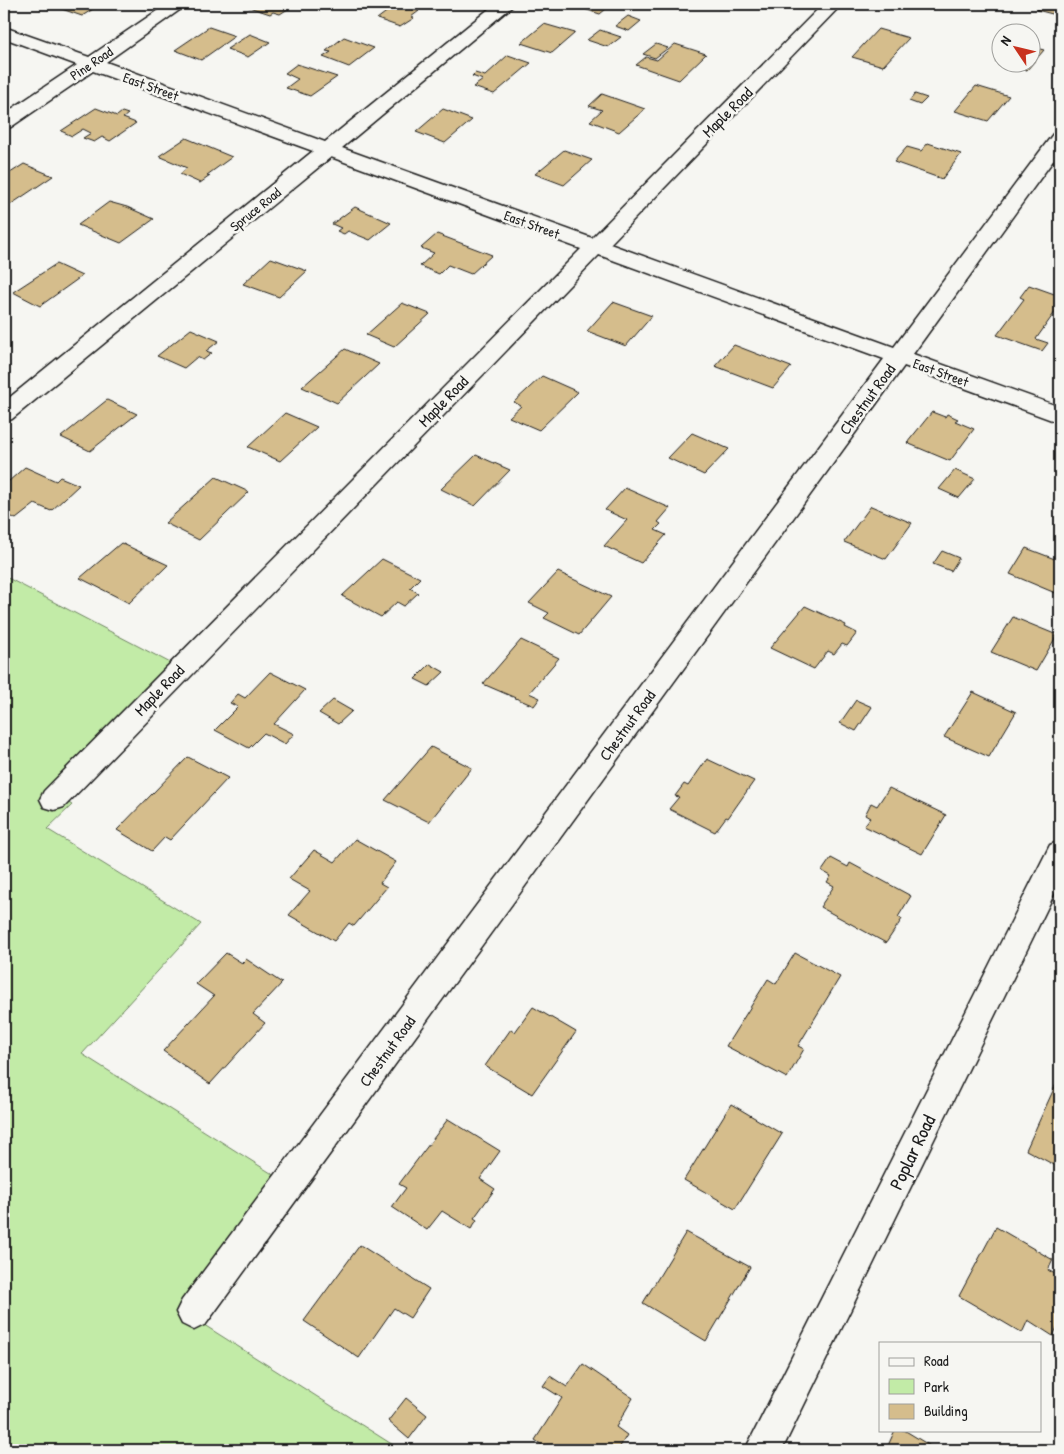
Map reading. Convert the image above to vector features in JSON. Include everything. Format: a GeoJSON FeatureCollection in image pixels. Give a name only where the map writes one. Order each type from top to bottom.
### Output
{"type":"FeatureCollection","features":[{"type":"Feature","properties":{"kind":"street","name":"Pine Road"},"geometry":{"type":"LineString","coordinates":[[4,123],[179,4]]}},
{"type":"Feature","properties":{"kind":"street","name":"Spruce Road"},"geometry":{"type":"LineString","coordinates":[[4,414],[506,4]]}},
{"type":"Feature","properties":{"kind":"street","name":"Maple Road"},"geometry":{"type":"LineString","coordinates":[[54,798],[833,4]]}},
{"type":"Feature","properties":{"kind":"street","name":"East Street"},"geometry":{"type":"LineString","coordinates":[[4,32],[1060,415]]}},
{"type":"Feature","properties":{"kind":"street","name":"Chestnut Road"},"geometry":{"type":"LineString","coordinates":[[194,1312],[1060,138]]}},
{"type":"Feature","properties":{"kind":"street","name":"Poplar Road"},"geometry":{"type":"LineString","coordinates":[[763,1450],[1060,853]]}},
{"type":"Feature","properties":{"kind":"green space"},"geometry":{"type":"Polygon","coordinates":[[[4,576],[180,668],[57,796],[72,805],[47,829],[201,924],[82,1054],[274,1175],[179,1309],[401,1450],[4,1450],[4,576]]]}},
{"type":"Feature","properties":{"kind":"building"},"geometry":{"type":"Polygon","coordinates":[[[61,4],[101,4],[82,16],[56,7],[61,4]]]}},
{"type":"Feature","properties":{"kind":"building"},"geometry":{"type":"Polygon","coordinates":[[[250,4],[289,4],[287,5],[291,7],[280,14],[273,12],[270,14],[246,6],[250,4]]]}},
{"type":"Feature","properties":{"kind":"building"},"geometry":{"type":"Polygon","coordinates":[[[397,4],[419,11],[411,17],[414,18],[400,27],[377,19],[397,4]]]}},
{"type":"Feature","properties":{"kind":"building"},"geometry":{"type":"Polygon","coordinates":[[[568,4],[612,4],[600,14],[568,4]]]}},
{"type":"Feature","properties":{"kind":"building"},"geometry":{"type":"Polygon","coordinates":[[[1042,4],[1060,4],[1060,16],[1037,10],[1042,4]]]}},
{"type":"Feature","properties":{"kind":"building"},"geometry":{"type":"Polygon","coordinates":[[[628,16],[641,21],[629,31],[615,26],[628,16]]]}},
{"type":"Feature","properties":{"kind":"building"},"geometry":{"type":"Polygon","coordinates":[[[544,24],[575,33],[552,53],[521,43],[544,24]]]}},
{"type":"Feature","properties":{"kind":"building"},"geometry":{"type":"Polygon","coordinates":[[[209,27],[235,36],[201,60],[175,50],[209,27]]]}},
{"type":"Feature","properties":{"kind":"building"},"geometry":{"type":"Polygon","coordinates":[[[878,29],[909,38],[883,66],[852,57],[878,29]]]}},
{"type":"Feature","properties":{"kind":"building"},"geometry":{"type":"Polygon","coordinates":[[[600,30],[621,37],[608,47],[587,40],[600,30]]]}},
{"type":"Feature","properties":{"kind":"building"},"geometry":{"type":"Polygon","coordinates":[[[250,34],[270,42],[248,57],[227,49],[250,34]]]}},
{"type":"Feature","properties":{"kind":"building"},"geometry":{"type":"Polygon","coordinates":[[[344,37],[374,48],[349,67],[323,57],[331,52],[326,51],[344,37]]]}},
{"type":"Feature","properties":{"kind":"building"},"geometry":{"type":"Polygon","coordinates":[[[656,44],[668,48],[655,58],[643,54],[656,44]]]}},
{"type":"Feature","properties":{"kind":"building"},"geometry":{"type":"Polygon","coordinates":[[[675,44],[706,54],[679,80],[636,65],[646,57],[657,60],[675,44]]]}},
{"type":"Feature","properties":{"kind":"building"},"geometry":{"type":"Polygon","coordinates":[[[508,55],[531,63],[494,94],[473,87],[483,80],[472,76],[475,73],[485,76],[508,55]]]}},
{"type":"Feature","properties":{"kind":"building"},"geometry":{"type":"Polygon","coordinates":[[[297,64],[337,77],[310,96],[286,88],[298,79],[285,73],[297,64]]]}},
{"type":"Feature","properties":{"kind":"building"},"geometry":{"type":"Polygon","coordinates":[[[976,86],[1009,96],[988,121],[955,111],[976,86]]]}},
{"type":"Feature","properties":{"kind":"building"},"geometry":{"type":"Polygon","coordinates":[[[602,94],[645,109],[619,132],[590,121],[602,110],[589,106],[602,94]]]}},
{"type":"Feature","properties":{"kind":"building"},"geometry":{"type":"Polygon","coordinates":[[[915,94],[927,98],[920,105],[909,101],[915,94]]]}},
{"type":"Feature","properties":{"kind":"building"},"geometry":{"type":"Polygon","coordinates":[[[96,108],[117,116],[122,112],[128,114],[123,118],[136,123],[110,141],[102,137],[94,142],[83,138],[91,133],[83,129],[72,136],[61,131],[96,108]]]}},
{"type":"Feature","properties":{"kind":"building"},"geometry":{"type":"Polygon","coordinates":[[[443,109],[472,120],[445,143],[416,132],[443,109]]]}},
{"type":"Feature","properties":{"kind":"building"},"geometry":{"type":"Polygon","coordinates":[[[186,138],[232,157],[207,175],[210,176],[200,183],[180,174],[187,168],[159,156],[186,138]]]}},
{"type":"Feature","properties":{"kind":"building"},"geometry":{"type":"Polygon","coordinates":[[[928,143],[961,154],[942,179],[894,162],[907,147],[921,151],[928,143]]]}},
{"type":"Feature","properties":{"kind":"building"},"geometry":{"type":"Polygon","coordinates":[[[564,150],[592,160],[564,185],[535,174],[564,150]]]}},
{"type":"Feature","properties":{"kind":"building"},"geometry":{"type":"Polygon","coordinates":[[[24,164],[53,176],[4,209],[4,177],[24,164]]]}},
{"type":"Feature","properties":{"kind":"building"},"geometry":{"type":"Polygon","coordinates":[[[109,202],[127,207],[154,219],[121,243],[78,225],[109,202]]]}},
{"type":"Feature","properties":{"kind":"building"},"geometry":{"type":"Polygon","coordinates":[[[355,207],[391,223],[370,240],[348,231],[344,234],[337,231],[341,228],[332,224],[355,207]]]}},
{"type":"Feature","properties":{"kind":"building"},"geometry":{"type":"Polygon","coordinates":[[[437,234],[492,255],[471,274],[448,265],[439,274],[420,266],[434,253],[421,248],[437,234]]]}},
{"type":"Feature","properties":{"kind":"building"},"geometry":{"type":"Polygon","coordinates":[[[271,258],[307,271],[279,297],[243,284],[271,258]]]}},
{"type":"Feature","properties":{"kind":"building"},"geometry":{"type":"Polygon","coordinates":[[[56,264],[82,276],[40,306],[13,292],[56,264]]]}},
{"type":"Feature","properties":{"kind":"building"},"geometry":{"type":"Polygon","coordinates":[[[1029,285],[1060,296],[1060,305],[1036,339],[1048,343],[1042,351],[997,335],[1024,299],[1020,297],[1029,285]]]}},
{"type":"Feature","properties":{"kind":"building"},"geometry":{"type":"Polygon","coordinates":[[[613,302],[652,316],[626,346],[587,331],[613,302]]]}},
{"type":"Feature","properties":{"kind":"building"},"geometry":{"type":"Polygon","coordinates":[[[402,303],[430,314],[394,347],[366,335],[402,303]]]}},
{"type":"Feature","properties":{"kind":"building"},"geometry":{"type":"Polygon","coordinates":[[[191,329],[219,341],[206,351],[212,353],[203,360],[197,357],[184,368],[157,356],[191,329]]]}},
{"type":"Feature","properties":{"kind":"building"},"geometry":{"type":"Polygon","coordinates":[[[734,345],[791,367],[773,388],[715,366],[734,345]]]}},
{"type":"Feature","properties":{"kind":"building"},"geometry":{"type":"Polygon","coordinates":[[[345,349],[379,364],[337,403],[302,387],[345,349]]]}},
{"type":"Feature","properties":{"kind":"building"},"geometry":{"type":"Polygon","coordinates":[[[542,376],[578,392],[539,430],[509,417],[521,406],[514,402],[542,376]]]}},
{"type":"Feature","properties":{"kind":"building"},"geometry":{"type":"Polygon","coordinates":[[[107,400],[137,414],[90,451],[61,437],[107,400]]]}},
{"type":"Feature","properties":{"kind":"building"},"geometry":{"type":"Polygon","coordinates":[[[932,412],[945,417],[947,414],[958,419],[955,421],[974,429],[950,461],[907,443],[932,412]]]}},
{"type":"Feature","properties":{"kind":"building"},"geometry":{"type":"Polygon","coordinates":[[[285,413],[317,427],[280,461],[248,447],[285,413]]]}},
{"type":"Feature","properties":{"kind":"building"},"geometry":{"type":"Polygon","coordinates":[[[692,433],[729,449],[704,475],[668,458],[692,433]]]}},
{"type":"Feature","properties":{"kind":"building"},"geometry":{"type":"Polygon","coordinates":[[[476,455],[510,470],[475,506],[441,489],[476,455]]]}},
{"type":"Feature","properties":{"kind":"building"},"geometry":{"type":"Polygon","coordinates":[[[25,467],[56,481],[60,477],[79,485],[51,511],[35,504],[16,519],[4,513],[4,479],[9,481],[25,467]]]}},
{"type":"Feature","properties":{"kind":"building"},"geometry":{"type":"Polygon","coordinates":[[[955,470],[975,479],[959,498],[939,489],[955,470]]]}},
{"type":"Feature","properties":{"kind":"building"},"geometry":{"type":"Polygon","coordinates":[[[216,477],[249,492],[199,540],[165,523],[216,477]]]}},
{"type":"Feature","properties":{"kind":"building"},"geometry":{"type":"Polygon","coordinates":[[[625,488],[670,508],[658,522],[661,524],[655,530],[666,535],[641,563],[604,546],[627,520],[605,510],[625,488]]]}},
{"type":"Feature","properties":{"kind":"building"},"geometry":{"type":"Polygon","coordinates":[[[871,506],[912,523],[886,559],[844,542],[871,506]]]}},
{"type":"Feature","properties":{"kind":"building"},"geometry":{"type":"Polygon","coordinates":[[[121,543],[168,565],[129,603],[80,578],[121,543]]]}},
{"type":"Feature","properties":{"kind":"building"},"geometry":{"type":"Polygon","coordinates":[[[1026,548],[1060,561],[1060,595],[1010,574],[1026,548]]]}},
{"type":"Feature","properties":{"kind":"building"},"geometry":{"type":"Polygon","coordinates":[[[942,551],[959,558],[951,571],[933,564],[942,551]]]}},
{"type":"Feature","properties":{"kind":"building"},"geometry":{"type":"Polygon","coordinates":[[[382,559],[420,578],[410,588],[418,593],[404,606],[397,602],[381,617],[342,596],[382,559]]]}},
{"type":"Feature","properties":{"kind":"building"},"geometry":{"type":"Polygon","coordinates":[[[558,572],[611,597],[579,635],[544,618],[549,613],[529,603],[558,572]]]}},
{"type":"Feature","properties":{"kind":"building"},"geometry":{"type":"Polygon","coordinates":[[[805,606],[846,625],[845,627],[857,633],[847,646],[842,644],[834,654],[828,651],[814,669],[770,648],[805,606]]]}},
{"type":"Feature","properties":{"kind":"building"},"geometry":{"type":"Polygon","coordinates":[[[1013,617],[1057,635],[1036,671],[991,652],[1013,617]]]}},
{"type":"Feature","properties":{"kind":"building"},"geometry":{"type":"Polygon","coordinates":[[[521,640],[559,658],[529,693],[540,698],[534,706],[483,684],[521,640]]]}},
{"type":"Feature","properties":{"kind":"building"},"geometry":{"type":"Polygon","coordinates":[[[430,664],[444,672],[429,686],[415,679],[430,664]]]}},
{"type":"Feature","properties":{"kind":"building"},"geometry":{"type":"Polygon","coordinates":[[[270,672],[305,690],[274,724],[294,734],[285,744],[264,733],[249,748],[215,730],[238,707],[230,703],[238,694],[245,698],[270,672]]]}},
{"type":"Feature","properties":{"kind":"building"},"geometry":{"type":"Polygon","coordinates":[[[973,692],[1016,712],[989,757],[944,737],[973,692]]]}},
{"type":"Feature","properties":{"kind":"building"},"geometry":{"type":"Polygon","coordinates":[[[333,700],[352,711],[338,724],[319,713],[333,700]]]}},
{"type":"Feature","properties":{"kind":"building"},"geometry":{"type":"Polygon","coordinates":[[[856,700],[872,707],[856,731],[840,723],[856,700]]]}},
{"type":"Feature","properties":{"kind":"building"},"geometry":{"type":"Polygon","coordinates":[[[431,747],[472,768],[429,822],[385,800],[431,747]]]}},
{"type":"Feature","properties":{"kind":"building"},"geometry":{"type":"Polygon","coordinates":[[[188,757],[228,778],[170,840],[165,837],[152,851],[117,830],[188,757]]]}},
{"type":"Feature","properties":{"kind":"building"},"geometry":{"type":"Polygon","coordinates":[[[707,759],[754,781],[728,818],[726,817],[715,832],[669,809],[679,797],[675,796],[684,784],[688,786],[707,759]]]}},
{"type":"Feature","properties":{"kind":"building"},"geometry":{"type":"Polygon","coordinates":[[[889,788],[946,815],[922,854],[864,826],[870,818],[865,815],[871,803],[877,806],[889,788]]]}},
{"type":"Feature","properties":{"kind":"building"},"geometry":{"type":"Polygon","coordinates":[[[355,839],[396,862],[380,883],[387,887],[354,926],[349,923],[334,941],[289,915],[310,891],[289,879],[314,850],[335,862],[355,839]]]}},
{"type":"Feature","properties":{"kind":"building"},"geometry":{"type":"Polygon","coordinates":[[[831,858],[848,867],[850,863],[911,896],[898,917],[902,919],[886,943],[820,907],[834,886],[827,882],[831,876],[822,871],[831,858]]]}},
{"type":"Feature","properties":{"kind":"building"},"geometry":{"type":"Polygon","coordinates":[[[226,953],[242,963],[246,959],[282,983],[253,1014],[265,1023],[210,1084],[163,1051],[214,996],[196,984],[226,953]]]}},
{"type":"Feature","properties":{"kind":"building"},"geometry":{"type":"Polygon","coordinates":[[[795,953],[840,977],[798,1046],[804,1049],[787,1078],[726,1046],[768,979],[776,984],[795,953]]]}},
{"type":"Feature","properties":{"kind":"building"},"geometry":{"type":"Polygon","coordinates":[[[533,1007],[576,1032],[532,1094],[485,1066],[511,1029],[515,1032],[533,1007]]]}},
{"type":"Feature","properties":{"kind":"building"},"geometry":{"type":"Polygon","coordinates":[[[1057,1082],[1060,1084],[1060,1168],[1026,1150],[1057,1082]]]}},
{"type":"Feature","properties":{"kind":"building"},"geometry":{"type":"Polygon","coordinates":[[[731,1104],[782,1134],[735,1209],[684,1180],[731,1104]]]}},
{"type":"Feature","properties":{"kind":"building"},"geometry":{"type":"Polygon","coordinates":[[[448,1119],[500,1151],[480,1179],[495,1189],[474,1218],[477,1220],[471,1229],[442,1211],[427,1230],[392,1207],[406,1188],[399,1184],[448,1119]]]}},
{"type":"Feature","properties":{"kind":"building"},"geometry":{"type":"Polygon","coordinates":[[[996,1227],[1053,1260],[1048,1270],[1060,1277],[1060,1321],[1053,1336],[1028,1320],[1022,1333],[959,1296],[996,1227]]]}},
{"type":"Feature","properties":{"kind":"building"},"geometry":{"type":"Polygon","coordinates":[[[686,1232],[750,1267],[706,1341],[643,1303],[686,1232]]]}},
{"type":"Feature","properties":{"kind":"building"},"geometry":{"type":"Polygon","coordinates":[[[360,1245],[429,1289],[410,1318],[394,1308],[359,1358],[304,1321],[360,1245]]]}},
{"type":"Feature","properties":{"kind":"building"},"geometry":{"type":"Polygon","coordinates":[[[583,1364],[633,1398],[616,1427],[627,1435],[618,1450],[605,1448],[604,1450],[549,1450],[535,1440],[562,1398],[543,1386],[550,1376],[567,1387],[583,1364]]]}},
{"type":"Feature","properties":{"kind":"building"},"geometry":{"type":"Polygon","coordinates":[[[406,1398],[427,1415],[409,1439],[388,1421],[406,1398]]]}},
{"type":"Feature","properties":{"kind":"building"},"geometry":{"type":"Polygon","coordinates":[[[894,1432],[907,1432],[937,1450],[886,1450],[894,1432]]]}}]}
